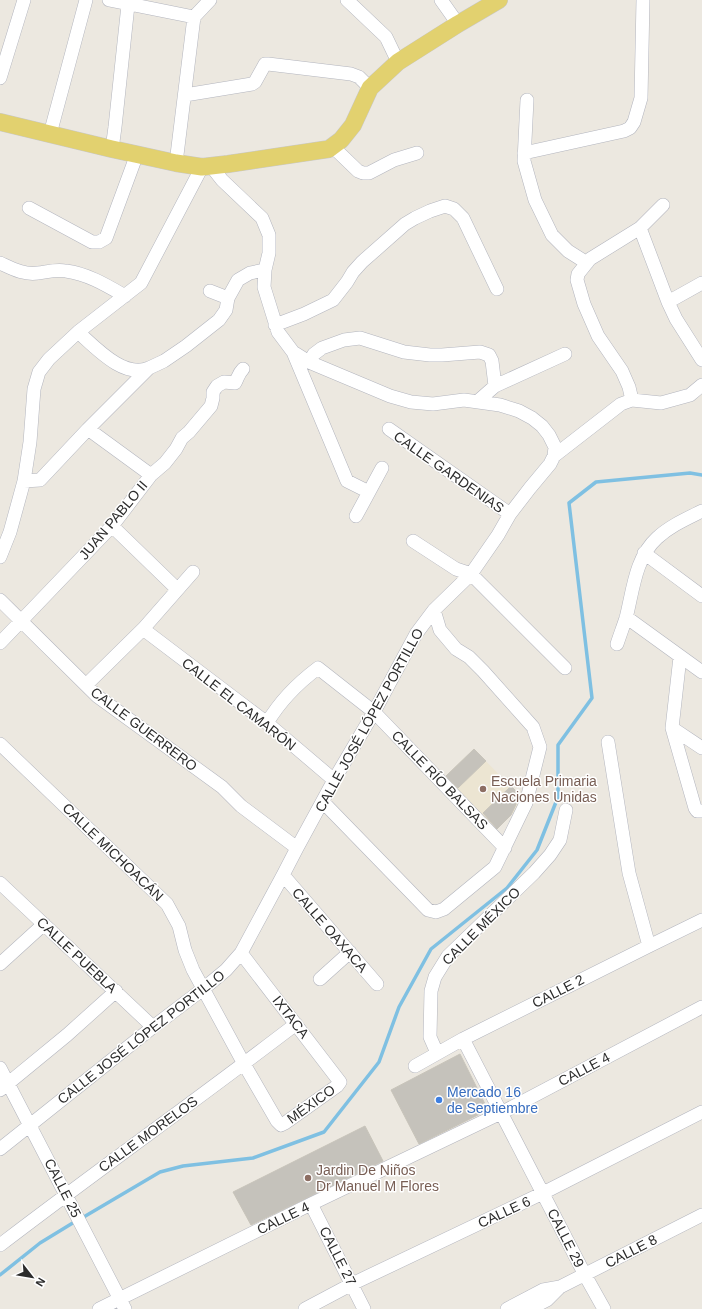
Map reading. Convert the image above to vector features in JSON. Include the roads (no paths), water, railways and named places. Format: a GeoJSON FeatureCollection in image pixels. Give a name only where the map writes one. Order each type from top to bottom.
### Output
{"type":"FeatureCollection","features":[{"type":"Feature","properties":{"kind":"main road"},"geometry":{"type":"LineString","coordinates":[[0,122],[176,163],[207,166],[329,148],[341,140],[353,125],[370,88],[398,62],[499,0]]}},
{"type":"Feature","properties":{"kind":"street"},"geometry":{"type":"LineString","coordinates":[[0,78],[24,0]]}},
{"type":"Feature","properties":{"kind":"street"},"geometry":{"type":"LineString","coordinates":[[50,134],[86,0]]}},
{"type":"Feature","properties":{"kind":"street"},"geometry":{"type":"LineString","coordinates":[[109,0],[128,5],[146,4],[194,17]]}},
{"type":"Feature","properties":{"kind":"street"},"geometry":{"type":"LineString","coordinates":[[176,163],[194,17],[210,0]]}},
{"type":"Feature","properties":{"kind":"street"},"geometry":{"type":"LineString","coordinates":[[347,0],[386,37],[398,62]]}},
{"type":"Feature","properties":{"kind":"street"},"geometry":{"type":"LineString","coordinates":[[441,0],[458,24]]}},
{"type":"Feature","properties":{"kind":"street"},"geometry":{"type":"LineString","coordinates":[[524,153],[624,131],[630,128],[634,122],[641,98],[643,0]]}},
{"type":"Feature","properties":{"kind":"street"},"geometry":{"type":"LineString","coordinates":[[112,149],[128,5]]}},
{"type":"Feature","properties":{"kind":"street"},"geometry":{"type":"LineString","coordinates":[[185,95],[252,84],[255,82],[265,64],[351,74],[359,77],[370,88]]}},
{"type":"Feature","properties":{"kind":"street"},"geometry":{"type":"LineString","coordinates":[[527,100],[524,161],[535,200],[552,235],[568,251],[587,263]]}},
{"type":"Feature","properties":{"kind":"street"},"geometry":{"type":"LineString","coordinates":[[332,146],[358,171],[363,173],[368,173],[394,160],[417,152]]}},
{"type":"Feature","properties":{"kind":"street"},"geometry":{"type":"LineString","coordinates":[[29,208],[92,242],[99,242],[106,238],[137,154]]}},
{"type":"Feature","properties":{"kind":"street"},"geometry":{"type":"LineString","coordinates":[[0,557],[10,532],[24,481],[30,442],[34,389],[39,372],[49,359],[78,332],[141,283],[207,166],[262,218],[269,235],[269,253],[265,270],[264,287],[275,325],[278,332],[293,352],[347,480],[369,492]]}},
{"type":"Feature","properties":{"kind":"street"},"geometry":{"type":"LineString","coordinates":[[663,205],[640,228],[590,259],[578,274],[577,280],[582,298],[598,336],[622,371],[629,387],[632,400],[661,404],[690,395],[702,385]]}},
{"type":"Feature","properties":{"kind":"street"},"geometry":{"type":"LineString","coordinates":[[275,325],[304,314],[333,300],[362,262],[405,224],[430,210],[445,206],[454,209],[463,218],[497,289]]}},
{"type":"Feature","properties":{"kind":"street"},"geometry":{"type":"LineString","coordinates":[[640,228],[668,302],[676,319],[702,360]]}},
{"type":"Feature","properties":{"kind":"street"},"geometry":{"type":"LineString","coordinates":[[0,263],[24,273],[65,270],[86,275],[125,296]]}},
{"type":"Feature","properties":{"kind":"street"},"geometry":{"type":"LineString","coordinates":[[78,332],[117,364],[133,371],[150,368],[164,361],[186,346],[220,320],[226,310],[228,298],[238,280],[250,273],[265,270]]}},
{"type":"Feature","properties":{"kind":"street"},"geometry":{"type":"LineString","coordinates":[[668,302],[702,283]]}},
{"type":"Feature","properties":{"kind":"street"},"geometry":{"type":"LineString","coordinates":[[210,291],[228,298]]}},
{"type":"Feature","properties":{"kind":"street"},"geometry":{"type":"LineString","coordinates":[[308,362],[314,354],[322,348],[344,340],[360,338],[404,352],[430,355],[455,355],[480,352],[489,355],[492,361],[495,386]]}},
{"type":"Feature","properties":{"kind":"street"},"geometry":{"type":"LineString","coordinates":[[293,352],[308,362],[390,396],[411,402],[433,404],[464,400],[500,405],[513,409],[532,418],[542,426],[549,435],[554,447],[554,456]]}},
{"type":"Feature","properties":{"kind":"street"},"geometry":{"type":"LineString","coordinates":[[478,401],[495,386],[564,354]]}},
{"type":"Feature","properties":{"kind":"street"},"geometry":{"type":"LineString","coordinates":[[24,481],[40,480],[88,429],[150,368]]}},
{"type":"Feature","properties":{"kind":"street","name":"JUAN PABLO II"},"geometry":{"type":"LineString","coordinates":[[0,643],[112,526],[151,475],[165,463],[176,449],[182,438],[211,406],[217,386],[224,382],[235,383],[238,375],[243,369]]}},
{"type":"Feature","properties":{"kind":"street","name":"CALLE JOSÉ LÓPEZ PORTILLO"},"geometry":{"type":"LineString","coordinates":[[0,1149],[203,989],[226,970],[241,953],[334,780],[374,712],[416,634],[434,610],[471,574],[498,535],[510,514],[550,464],[554,456],[621,404],[632,400]]}},
{"type":"Feature","properties":{"kind":"street"},"geometry":{"type":"LineString","coordinates":[[88,429],[151,475]]}},
{"type":"Feature","properties":{"kind":"street","name":"CALLE GARDENIAS"},"geometry":{"type":"LineString","coordinates":[[389,429],[510,514]]}},
{"type":"Feature","properties":{"kind":"street"},"geometry":{"type":"LineString","coordinates":[[356,516],[382,468]]}},
{"type":"Feature","properties":{"kind":"street"},"geometry":{"type":"LineString","coordinates":[[617,644],[644,553],[656,538],[677,523],[700,514]]}},
{"type":"Feature","properties":{"kind":"street"},"geometry":{"type":"LineString","coordinates":[[112,526],[177,589]]}},
{"type":"Feature","properties":{"kind":"street"},"geometry":{"type":"LineString","coordinates":[[413,542],[456,569],[471,574],[565,668]]}},
{"type":"Feature","properties":{"kind":"street"},"geometry":{"type":"LineString","coordinates":[[644,553],[702,596]]}},
{"type":"Feature","properties":{"kind":"street"},"geometry":{"type":"LineString","coordinates":[[86,685],[143,629],[193,572]]}},
{"type":"Feature","properties":{"kind":"street","name":"CALLE GUERRERO"},"geometry":{"type":"LineString","coordinates":[[0,600],[97,696],[222,787],[241,806],[297,848]]}},
{"type":"Feature","properties":{"kind":"street"},"geometry":{"type":"LineString","coordinates":[[323,802],[428,910],[436,912],[444,909],[495,867],[506,848],[526,803],[540,747],[532,728],[483,670],[469,657],[456,649],[440,630],[434,610]]}},
{"type":"Feature","properties":{"kind":"street"},"geometry":{"type":"LineString","coordinates":[[626,617],[702,672]]}},
{"type":"Feature","properties":{"kind":"street","name":"CALLE EL CAMARÓN"},"geometry":{"type":"LineString","coordinates":[[143,629],[267,723],[334,780]]}},
{"type":"Feature","properties":{"kind":"street"},"geometry":{"type":"LineString","coordinates":[[680,657],[672,728],[695,808],[697,811],[702,811]]}},
{"type":"Feature","properties":{"kind":"street","name":"CALLE RÍO BALSAS"},"geometry":{"type":"LineString","coordinates":[[267,723],[285,698],[298,684],[318,668],[374,712],[506,848]]}},
{"type":"Feature","properties":{"kind":"street"},"geometry":{"type":"LineString","coordinates":[[672,728],[702,748]]}},
{"type":"Feature","properties":{"kind":"street"},"geometry":{"type":"LineString","coordinates":[[608,742],[629,873],[649,946]]}},
{"type":"Feature","properties":{"kind":"street","name":"CALLE MICHOACÁN"},"geometry":{"type":"LineString","coordinates":[[0,744],[167,904],[179,926],[185,950],[193,970],[244,1064],[277,1122],[281,1125]]}},
{"type":"Feature","properties":{"kind":"street","name":"CALLE MÉXICO"},"geometry":{"type":"LineString","coordinates":[[437,1053],[430,1037],[431,991],[435,977],[448,956],[534,873],[550,855],[560,840],[566,810]]}},
{"type":"Feature","properties":{"kind":"street","name":"CALLE OAXACA"},"geometry":{"type":"LineString","coordinates":[[283,875],[377,984]]}},
{"type":"Feature","properties":{"kind":"street","name":"CALLE PUEBLA"},"geometry":{"type":"LineString","coordinates":[[0,883],[153,1027]]}},
{"type":"Feature","properties":{"kind":"street","name":"CALLE 2"},"geometry":{"type":"LineString","coordinates":[[415,1066],[463,1039],[702,920]]}},
{"type":"Feature","properties":{"kind":"street"},"geometry":{"type":"LineString","coordinates":[[0,964],[44,924]]}},
{"type":"Feature","properties":{"kind":"street"},"geometry":{"type":"LineString","coordinates":[[320,979],[350,952]]}},
{"type":"Feature","properties":{"kind":"street","name":"IXTACA"},"geometry":{"type":"LineString","coordinates":[[241,953],[340,1082]]}},
{"type":"Feature","properties":{"kind":"street"},"geometry":{"type":"LineString","coordinates":[[4,1086],[67,1035],[116,991]]}},
{"type":"Feature","properties":{"kind":"street","name":"CALLE 4"},"geometry":{"type":"LineString","coordinates":[[99,1309],[122,1304],[311,1204],[501,1113],[702,1007]]}},
{"type":"Feature","properties":{"kind":"street","name":"CALLE MORELOS"},"geometry":{"type":"LineString","coordinates":[[0,1245],[66,1194],[244,1064],[296,1024]]}},
{"type":"Feature","properties":{"kind":"street","name":"CALLE 29"},"geometry":{"type":"LineString","coordinates":[[463,1039],[604,1309]]}},
{"type":"Feature","properties":{"kind":"street","name":"CALLE 25"},"geometry":{"type":"LineString","coordinates":[[0,1068],[4,1086],[30,1125],[122,1304]]}},
{"type":"Feature","properties":{"kind":"street","name":"MÉXICO"},"geometry":{"type":"LineString","coordinates":[[281,1125],[318,1100],[340,1082]]}},
{"type":"Feature","properties":{"kind":"street","name":"CALLE 6"},"geometry":{"type":"LineString","coordinates":[[305,1309],[352,1284],[543,1194],[702,1112]]}},
{"type":"Feature","properties":{"kind":"street","name":"CALLE 27"},"geometry":{"type":"LineString","coordinates":[[311,1204],[364,1309]]}},
{"type":"Feature","properties":{"kind":"street","name":"CALLE 8"},"geometry":{"type":"LineString","coordinates":[[507,1309],[543,1290],[560,1287],[585,1275],[702,1215]]}},
{"type":"Feature","properties":{"kind":"street","name":"CALLE 8"},"geometry":{"type":"LineString","coordinates":[[529,1309],[547,1300],[560,1287]]}},
{"type":"Feature","properties":{"kind":"waterway"},"geometry":{"type":"LineString","coordinates":[[82,1218],[160,1172],[183,1166],[253,1158],[324,1132],[379,1062],[399,1007],[431,949],[507,888],[537,850],[558,797],[558,745],[592,698],[569,503],[596,482],[690,473],[702,475]]}},
{"type":"Feature","properties":{"kind":"waterway"},"geometry":{"type":"LineString","coordinates":[[0,1275],[40,1243],[76,1221]]}},
{"type":"Feature","properties":{"kind":"place","name":"Escuela Primaria Naciones Unidas"},"geometry":{"type":"Point","coordinates":[483,789]}},
{"type":"Feature","properties":{"kind":"place","name":"Mercado 16 de Septiembre"},"geometry":{"type":"Point","coordinates":[439,1100]}},
{"type":"Feature","properties":{"kind":"place","name":"Jardin De Niños Dr Manuel M Flores"},"geometry":{"type":"Point","coordinates":[308,1178]}}]}
